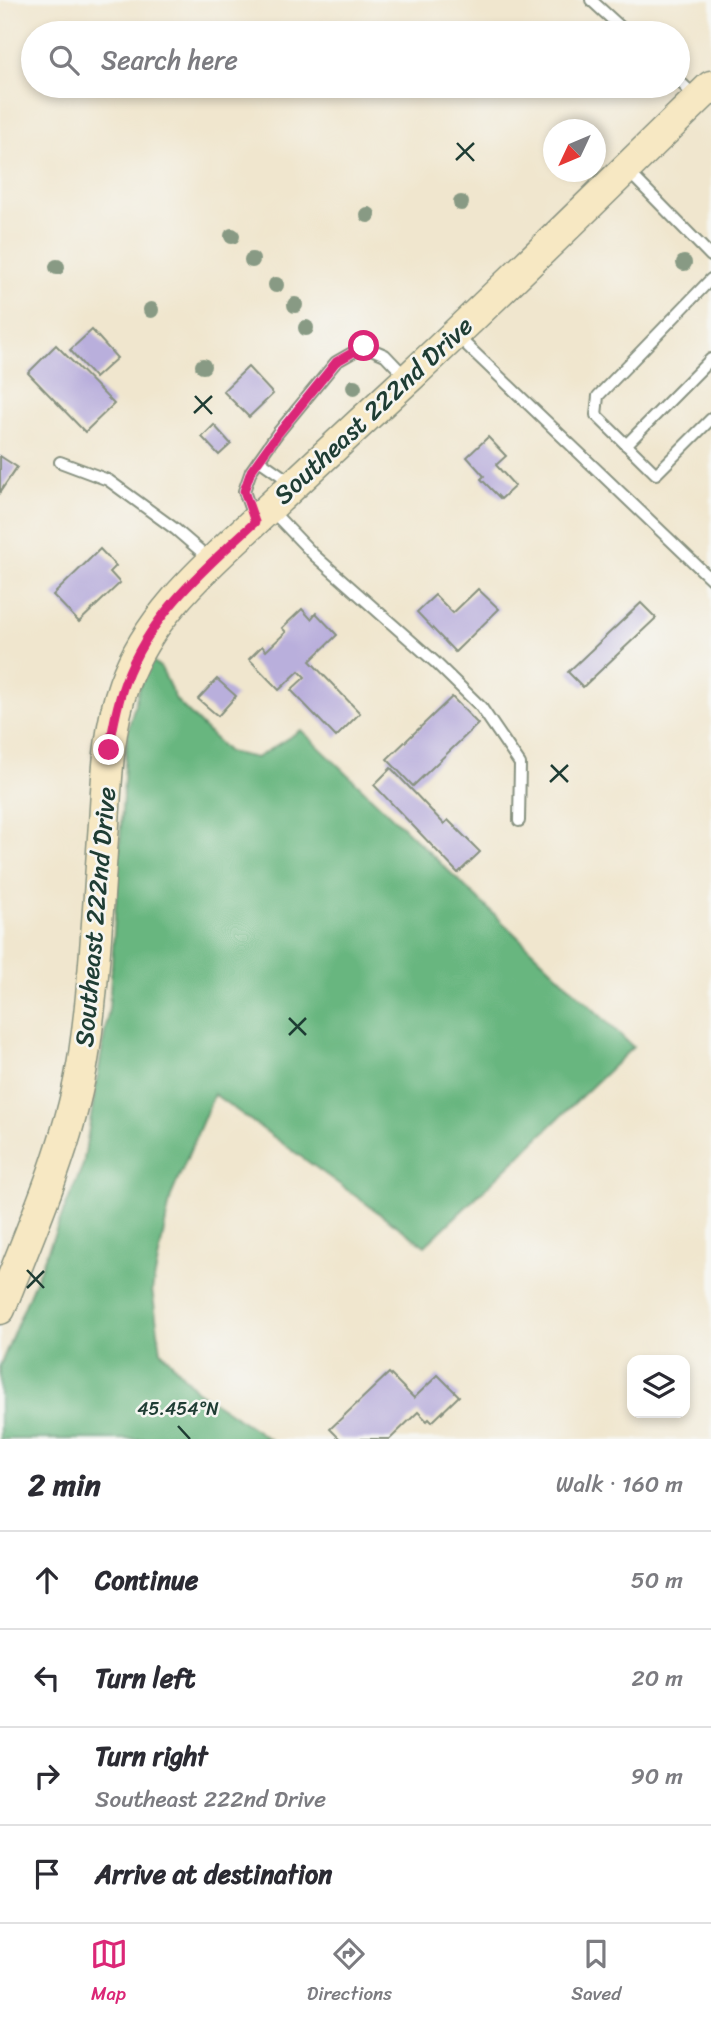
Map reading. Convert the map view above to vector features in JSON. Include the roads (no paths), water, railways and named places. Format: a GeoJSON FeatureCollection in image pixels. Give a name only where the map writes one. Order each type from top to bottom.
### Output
{"type":"FeatureCollection","features":[{"type":"Feature","properties":{"kind":"main road","name":"Southeast 222nd Drive"},"geometry":{"type":"LineString","coordinates":[[0,1308],[59,1153],[84,1058],[92,991],[109,750],[117,706],[132,664],[160,617],[213,562],[626,169],[687,98]]}},
{"type":"Feature","properties":{"kind":"lane"},"geometry":{"type":"LineString","coordinates":[[591,0],[614,21]]}},
{"type":"Feature","properties":{"kind":"lane"},"geometry":{"type":"LineString","coordinates":[[626,169],[711,256]]}},
{"type":"Feature","properties":{"kind":"lane"},"geometry":{"type":"LineString","coordinates":[[711,279],[598,396],[596,415],[656,474],[711,419]]}},
{"type":"Feature","properties":{"kind":"lane"},"geometry":{"type":"LineString","coordinates":[[455,334],[711,579]]}},
{"type":"Feature","properties":{"kind":"lane"},"geometry":{"type":"LineString","coordinates":[[408,379],[385,355],[364,346],[336,362],[251,471],[244,491],[262,515],[314,555],[435,662],[481,707],[520,764],[519,821]]}},
{"type":"Feature","properties":{"kind":"lane"},"geometry":{"type":"LineString","coordinates":[[626,445],[711,359]]}},
{"type":"Feature","properties":{"kind":"lane"},"geometry":{"type":"LineString","coordinates":[[259,460],[294,484]]}},
{"type":"Feature","properties":{"kind":"lane"},"geometry":{"type":"LineString","coordinates":[[60,462],[108,480],[213,562]]}}]}
